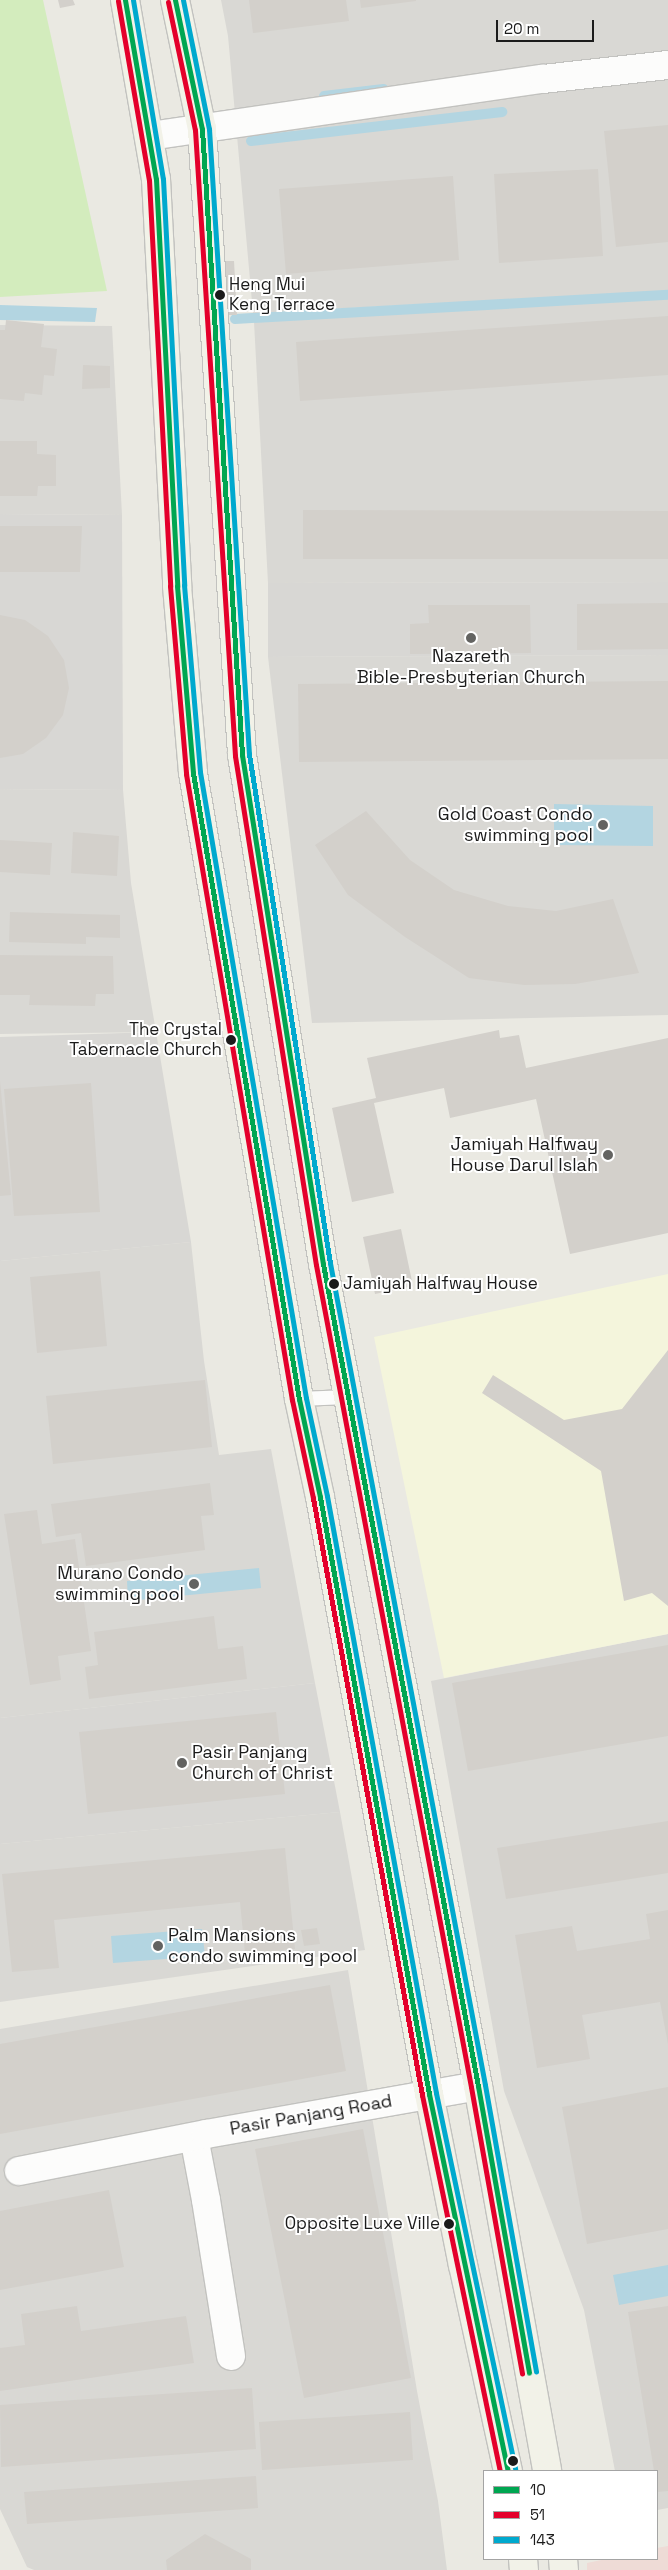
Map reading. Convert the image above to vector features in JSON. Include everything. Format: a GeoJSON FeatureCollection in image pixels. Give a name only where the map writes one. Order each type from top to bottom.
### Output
{"type":"FeatureCollection","features":[{"type":"Feature","properties":{"kind":"main road"},"geometry":{"type":"LineString","coordinates":[[125,0],[150,136],[157,188],[177,586],[192,773],[299,1399],[334,1575],[429,2094],[463,2265],[508,2470]]}},
{"type":"Feature","properties":{"kind":"main road"},"geometry":{"type":"LineString","coordinates":[[175,0],[202,129],[242,755],[317,1229],[478,2086],[547,2470]]}},
{"type":"Feature","properties":{"kind":"street"},"geometry":{"type":"LineString","coordinates":[[150,136],[543,79],[668,65]]}},
{"type":"Feature","properties":{"kind":"street","name":"Pasir Panjang Road"},"geometry":{"type":"LineString","coordinates":[[19,2171],[194,2137],[478,2086]]}},
{"type":"Feature","properties":{"kind":"street"},"geometry":{"type":"LineString","coordinates":[[194,2137],[231,2356]]}},
{"type":"Feature","properties":{"kind":"lane"},"geometry":{"type":"LineString","coordinates":[[299,1399],[348,1397]]}},
{"type":"Feature","properties":{"kind":"shaded area"},"geometry":{"type":"Polygon","coordinates":[[[221,0],[668,0],[668,291],[253,313],[228,36],[221,0]]]}},
{"type":"Feature","properties":{"kind":"shaded area"},"geometry":{"type":"Polygon","coordinates":[[[668,299],[668,582],[268,583],[254,322],[668,299]]]}},
{"type":"Feature","properties":{"kind":"shaded area"},"geometry":{"type":"Polygon","coordinates":[[[0,325],[112,326],[122,515],[0,514],[0,325]]]}},
{"type":"Feature","properties":{"kind":"shaded area"},"geometry":{"type":"Polygon","coordinates":[[[0,514],[122,515],[123,790],[0,789],[0,514]]]}},
{"type":"Feature","properties":{"kind":"shaded area"},"geometry":{"type":"Polygon","coordinates":[[[668,582],[668,655],[268,657],[268,583],[668,582]]]}},
{"type":"Feature","properties":{"kind":"shaded area"},"geometry":{"type":"Polygon","coordinates":[[[668,655],[668,1015],[312,1023],[268,657],[668,655]]]}},
{"type":"Feature","properties":{"kind":"shaded area"},"geometry":{"type":"Polygon","coordinates":[[[0,789],[123,790],[131,883],[156,1032],[0,1034],[0,789]]]}},
{"type":"Feature","properties":{"kind":"shaded area"},"geometry":{"type":"Polygon","coordinates":[[[156,1032],[191,1242],[0,1261],[0,1037],[156,1032]]]}},
{"type":"Feature","properties":{"kind":"shaded area"},"geometry":{"type":"Polygon","coordinates":[[[191,1242],[204,1361],[219,1455],[271,1449],[315,1683],[0,1718],[0,1261],[191,1242]]]}},
{"type":"Feature","properties":{"kind":"shaded area"},"geometry":{"type":"Polygon","coordinates":[[[668,1274],[668,1634],[444,1678],[374,1337],[668,1274]]]}},
{"type":"Feature","properties":{"kind":"shaded area"},"geometry":{"type":"Polygon","coordinates":[[[668,1634],[668,2508],[658,2510],[658,2470],[615,2470],[584,2310],[504,2091],[431,1681],[668,1634]]]}},
{"type":"Feature","properties":{"kind":"shaded area"},"geometry":{"type":"Polygon","coordinates":[[[315,1683],[340,1812],[0,1844],[0,1718],[315,1683]]]}},
{"type":"Feature","properties":{"kind":"shaded area"},"geometry":{"type":"Polygon","coordinates":[[[340,1812],[365,1950],[0,2002],[0,1844],[340,1812]]]}},
{"type":"Feature","properties":{"kind":"shaded area"},"geometry":{"type":"Polygon","coordinates":[[[348,1970],[417,2391],[438,2501],[447,2570],[34,2570],[27,2567],[0,2509],[0,2029],[348,1970]]]}},
{"type":"Feature","properties":{"kind":"shaded area"},"geometry":{"type":"Polygon","coordinates":[[[668,2546],[668,2570],[587,2570],[587,2563],[601,2560],[658,2560],[658,2548],[668,2546]]]}},
{"type":"Feature","properties":{"kind":"green space"},"geometry":{"type":"Polygon","coordinates":[[[0,0],[43,0],[107,291],[0,297],[0,0]]]}},
{"type":"Feature","properties":{"kind":"water"},"geometry":{"type":"Polygon","coordinates":[[[0,305],[97,308],[95,322],[0,320],[0,305]]]}},
{"type":"Feature","properties":{"kind":"water","name":"Gold Coast Condo swimming pool"},"geometry":{"type":"Polygon","coordinates":[[[554,804],[653,806],[653,846],[554,845],[554,804]]]}},
{"type":"Feature","properties":{"kind":"water","name":"Murano Condo swimming pool"},"geometry":{"type":"Polygon","coordinates":[[[259,1568],[261,1588],[128,1601],[127,1581],[259,1568]]]}},
{"type":"Feature","properties":{"kind":"water","name":"Palm Mansions condo swimming pool"},"geometry":{"type":"Polygon","coordinates":[[[202,1929],[205,1956],[113,1963],[111,1936],[202,1929]]]}},
{"type":"Feature","properties":{"kind":"water"},"geometry":{"type":"Polygon","coordinates":[[[668,2265],[668,2296],[619,2305],[613,2275],[668,2265]]]}},
{"type":"Feature","properties":{"kind":"building"},"geometry":{"type":"Polygon","coordinates":[[[58,0],[73,0],[75,5],[60,8],[58,0]]]}},
{"type":"Feature","properties":{"kind":"building"},"geometry":{"type":"Polygon","coordinates":[[[249,0],[346,0],[349,21],[253,33],[249,0]]]}},
{"type":"Feature","properties":{"kind":"building"},"geometry":{"type":"Polygon","coordinates":[[[360,0],[416,0],[416,1],[361,8],[360,0]]]}},
{"type":"Feature","properties":{"kind":"building"},"geometry":{"type":"Polygon","coordinates":[[[668,125],[668,242],[616,247],[604,131],[668,125]]]}},
{"type":"Feature","properties":{"kind":"building"},"geometry":{"type":"Polygon","coordinates":[[[598,169],[603,256],[499,263],[494,174],[598,169]]]}},
{"type":"Feature","properties":{"kind":"building"},"geometry":{"type":"Polygon","coordinates":[[[453,176],[459,260],[286,274],[279,189],[453,176]]]}},
{"type":"Feature","properties":{"kind":"building"},"geometry":{"type":"Polygon","coordinates":[[[219,261],[234,261],[237,315],[222,315],[219,261]]]}},
{"type":"Feature","properties":{"kind":"building"},"geometry":{"type":"Polygon","coordinates":[[[668,316],[668,375],[300,401],[296,342],[668,316]]]}},
{"type":"Feature","properties":{"kind":"building"},"geometry":{"type":"Polygon","coordinates":[[[6,320],[44,324],[41,347],[57,349],[54,376],[44,375],[42,395],[25,393],[24,401],[0,399],[0,330],[5,330],[6,320]]]}},
{"type":"Feature","properties":{"kind":"building"},"geometry":{"type":"Polygon","coordinates":[[[83,365],[110,366],[110,388],[82,389],[83,365]]]}},
{"type":"Feature","properties":{"kind":"building"},"geometry":{"type":"Polygon","coordinates":[[[0,441],[37,441],[37,454],[56,455],[56,486],[38,486],[37,496],[0,496],[0,441]]]}},
{"type":"Feature","properties":{"kind":"building"},"geometry":{"type":"Polygon","coordinates":[[[303,510],[668,511],[668,559],[303,559],[303,510]]]}},
{"type":"Feature","properties":{"kind":"building"},"geometry":{"type":"Polygon","coordinates":[[[0,526],[82,526],[80,572],[0,572],[0,526]]]}},
{"type":"Feature","properties":{"kind":"building"},"geometry":{"type":"Polygon","coordinates":[[[668,603],[668,649],[577,650],[577,604],[668,603]]]}},
{"type":"Feature","properties":{"kind":"building","name":"Nazareth Bible-Presbyterian Church"},"geometry":{"type":"Polygon","coordinates":[[[428,605],[530,605],[531,653],[410,654],[410,624],[429,623],[428,605]]]}},
{"type":"Feature","properties":{"kind":"building"},"geometry":{"type":"Polygon","coordinates":[[[0,615],[25,620],[48,636],[64,660],[69,688],[63,715],[46,738],[23,754],[0,758],[0,615]]]}},
{"type":"Feature","properties":{"kind":"building"},"geometry":{"type":"Polygon","coordinates":[[[668,681],[668,759],[299,762],[298,684],[668,681]]]}},
{"type":"Feature","properties":{"kind":"building"},"geometry":{"type":"Polygon","coordinates":[[[366,811],[410,860],[454,890],[508,906],[556,911],[613,899],[639,973],[575,984],[524,985],[469,978],[405,937],[348,895],[315,845],[366,811]]]}},
{"type":"Feature","properties":{"kind":"building"},"geometry":{"type":"Polygon","coordinates":[[[73,832],[119,836],[117,876],[71,873],[73,832]]]}},
{"type":"Feature","properties":{"kind":"building"},"geometry":{"type":"Polygon","coordinates":[[[0,840],[52,843],[50,875],[0,872],[0,840]]]}},
{"type":"Feature","properties":{"kind":"building"},"geometry":{"type":"Polygon","coordinates":[[[10,912],[120,915],[120,938],[86,937],[86,944],[9,942],[10,912]]]}},
{"type":"Feature","properties":{"kind":"building"},"geometry":{"type":"Polygon","coordinates":[[[0,955],[113,956],[114,994],[96,994],[95,1006],[29,1005],[30,995],[0,995],[0,955]]]}},
{"type":"Feature","properties":{"kind":"building","name":"Jamiyah Halfway House Darul Islah"},"geometry":{"type":"Polygon","coordinates":[[[499,1030],[500,1038],[519,1035],[526,1068],[668,1038],[668,1233],[570,1254],[536,1099],[450,1118],[444,1088],[374,1103],[394,1193],[352,1202],[332,1108],[376,1098],[367,1058],[499,1030]]]}},
{"type":"Feature","properties":{"kind":"building"},"geometry":{"type":"Polygon","coordinates":[[[0,1081],[11,1195],[0,1196],[0,1081]]]}},
{"type":"Feature","properties":{"kind":"building"},"geometry":{"type":"Polygon","coordinates":[[[91,1083],[100,1212],[14,1216],[4,1089],[91,1083]]]}},
{"type":"Feature","properties":{"kind":"building"},"geometry":{"type":"Polygon","coordinates":[[[401,1229],[413,1286],[375,1294],[363,1237],[401,1229]]]}},
{"type":"Feature","properties":{"kind":"building"},"geometry":{"type":"Polygon","coordinates":[[[100,1271],[107,1346],[37,1353],[30,1277],[100,1271]]]}},
{"type":"Feature","properties":{"kind":"building"},"geometry":{"type":"Polygon","coordinates":[[[668,1350],[668,1606],[652,1593],[624,1601],[601,1471],[482,1393],[493,1375],[564,1420],[622,1409],[668,1350]]]}},
{"type":"Feature","properties":{"kind":"building"},"geometry":{"type":"Polygon","coordinates":[[[205,1380],[212,1447],[53,1464],[46,1396],[205,1380]]]}},
{"type":"Feature","properties":{"kind":"building"},"geometry":{"type":"Polygon","coordinates":[[[210,1483],[214,1515],[201,1516],[205,1550],[86,1566],[81,1533],[56,1537],[51,1504],[210,1483]]]}},
{"type":"Feature","properties":{"kind":"building"},"geometry":{"type":"Polygon","coordinates":[[[37,1510],[42,1544],[75,1539],[91,1651],[58,1656],[61,1680],[30,1685],[4,1514],[37,1510]]]}},
{"type":"Feature","properties":{"kind":"building"},"geometry":{"type":"Polygon","coordinates":[[[214,1616],[218,1649],[243,1646],[247,1679],[89,1699],[85,1667],[98,1665],[94,1632],[214,1616]]]}},
{"type":"Feature","properties":{"kind":"building"},"geometry":{"type":"Polygon","coordinates":[[[668,1645],[668,1736],[468,1771],[452,1683],[668,1645]]]}},
{"type":"Feature","properties":{"kind":"building","name":"Pasir Panjang Church of Christ"},"geometry":{"type":"Polygon","coordinates":[[[276,1712],[285,1794],[88,1814],[79,1732],[276,1712]]]}},
{"type":"Feature","properties":{"kind":"building"},"geometry":{"type":"Polygon","coordinates":[[[668,1821],[668,1873],[506,1899],[497,1848],[668,1821]]]}},
{"type":"Feature","properties":{"kind":"building"},"geometry":{"type":"Polygon","coordinates":[[[285,1848],[295,1949],[245,1953],[240,1902],[54,1920],[59,1968],[12,1972],[2,1874],[285,1848]]]}},
{"type":"Feature","properties":{"kind":"building"},"geometry":{"type":"Polygon","coordinates":[[[668,1910],[668,2044],[660,2002],[582,2015],[590,2059],[537,2068],[515,1935],[572,1926],[577,1951],[650,1939],[646,1914],[668,1910]]]}},
{"type":"Feature","properties":{"kind":"building"},"geometry":{"type":"Polygon","coordinates":[[[317,1928],[320,1944],[304,1946],[301,1930],[317,1928]]]}},
{"type":"Feature","properties":{"kind":"building"},"geometry":{"type":"Polygon","coordinates":[[[330,1985],[346,2071],[0,2134],[0,2044],[330,1985]]]}},
{"type":"Feature","properties":{"kind":"building"},"geometry":{"type":"Polygon","coordinates":[[[668,2087],[668,2229],[587,2244],[562,2107],[668,2087]]]}},
{"type":"Feature","properties":{"kind":"building"},"geometry":{"type":"Polygon","coordinates":[[[363,2129],[411,2378],[304,2398],[255,2149],[363,2129]]]}},
{"type":"Feature","properties":{"kind":"building"},"geometry":{"type":"Polygon","coordinates":[[[109,2190],[124,2267],[0,2290],[0,2211],[109,2190]]]}},
{"type":"Feature","properties":{"kind":"building"},"geometry":{"type":"Polygon","coordinates":[[[77,2306],[81,2331],[186,2316],[194,2363],[0,2391],[0,2348],[25,2345],[21,2314],[77,2306]]]}},
{"type":"Feature","properties":{"kind":"building"},"geometry":{"type":"Polygon","coordinates":[[[668,2306],[668,2491],[658,2492],[658,2470],[654,2470],[628,2312],[668,2306]]]}},
{"type":"Feature","properties":{"kind":"building"},"geometry":{"type":"Polygon","coordinates":[[[252,2388],[256,2449],[1,2467],[0,2405],[252,2388]]]}},
{"type":"Feature","properties":{"kind":"building"},"geometry":{"type":"Polygon","coordinates":[[[410,2412],[413,2460],[262,2470],[259,2422],[410,2412]]]}},
{"type":"Feature","properties":{"kind":"building"},"geometry":{"type":"Polygon","coordinates":[[[256,2476],[258,2508],[27,2524],[24,2492],[256,2476]]]}},
{"type":"Feature","properties":{"kind":"building"},"geometry":{"type":"Polygon","coordinates":[[[205,2534],[251,2559],[251,2570],[167,2570],[166,2560],[205,2534]]]}},
{"type":"Feature","properties":{"kind":"waterway"},"geometry":{"type":"LineString","coordinates":[[324,96],[384,89]]}},
{"type":"Feature","properties":{"kind":"waterway"},"geometry":{"type":"LineString","coordinates":[[251,141],[502,112]]}},
{"type":"Feature","properties":{"kind":"waterway"},"geometry":{"type":"LineString","coordinates":[[235,319],[668,295]]}},
{"type":"Feature","properties":{"kind":"transit line","name":"10"},"geometry":{"type":"LineString","coordinates":[[125,0],[156,179],[177,586],[193,773],[299,1399],[320,1497],[429,2094],[508,2470]]}},
{"type":"Feature","properties":{"kind":"transit line","name":"143"},"geometry":{"type":"LineString","coordinates":[[133,0],[163,179],[184,585],[200,772],[306,1398],[327,1496],[436,2093],[515,2469]]}},
{"type":"Feature","properties":{"kind":"transit line","name":"10"},"geometry":{"type":"LineString","coordinates":[[175,0],[202,129],[242,755],[323,1264],[478,2086],[529,2373]]}},
{"type":"Feature","properties":{"kind":"transit line","name":"143"},"geometry":{"type":"LineString","coordinates":[[183,0],[209,129],[249,754],[330,1263],[485,2085],[536,2372]]}},
{"type":"Feature","properties":{"kind":"transit line","name":"51"},"geometry":{"type":"LineString","coordinates":[[118,1],[149,180],[170,586],[186,774],[292,1400],[313,1498],[422,2095],[500,2470]]}},
{"type":"Feature","properties":{"kind":"transit line","name":"51"},"geometry":{"type":"LineString","coordinates":[[168,2],[195,130],[235,756],[316,1265],[471,2087],[522,2374]]}},
{"type":"Feature","properties":{"kind":"place","name":"Heng Mui Keng Terrace"},"geometry":{"type":"Point","coordinates":[220,295]}},
{"type":"Feature","properties":{"kind":"place","name":"Nazareth Bible-Presbyterian Church"},"geometry":{"type":"Point","coordinates":[471,638]}},
{"type":"Feature","properties":{"kind":"place","name":"Gold Coast Condo swimming pool"},"geometry":{"type":"Point","coordinates":[603,825]}},
{"type":"Feature","properties":{"kind":"place","name":"The Crystal Tabernacle Church"},"geometry":{"type":"Point","coordinates":[231,1040]}},
{"type":"Feature","properties":{"kind":"place","name":"Jamiyah Halfway House Darul Islah"},"geometry":{"type":"Point","coordinates":[608,1155]}},
{"type":"Feature","properties":{"kind":"place","name":"Jamiyah Halfway House"},"geometry":{"type":"Point","coordinates":[334,1284]}},
{"type":"Feature","properties":{"kind":"place","name":"Murano Condo swimming pool"},"geometry":{"type":"Point","coordinates":[194,1584]}},
{"type":"Feature","properties":{"kind":"place","name":"Pasir Panjang Church of Christ"},"geometry":{"type":"Point","coordinates":[182,1763]}},
{"type":"Feature","properties":{"kind":"place","name":"Palm Mansions condo swimming pool"},"geometry":{"type":"Point","coordinates":[158,1946]}},
{"type":"Feature","properties":{"kind":"place","name":"Opposite Luxe Ville"},"geometry":{"type":"Point","coordinates":[449,2224]}}]}
